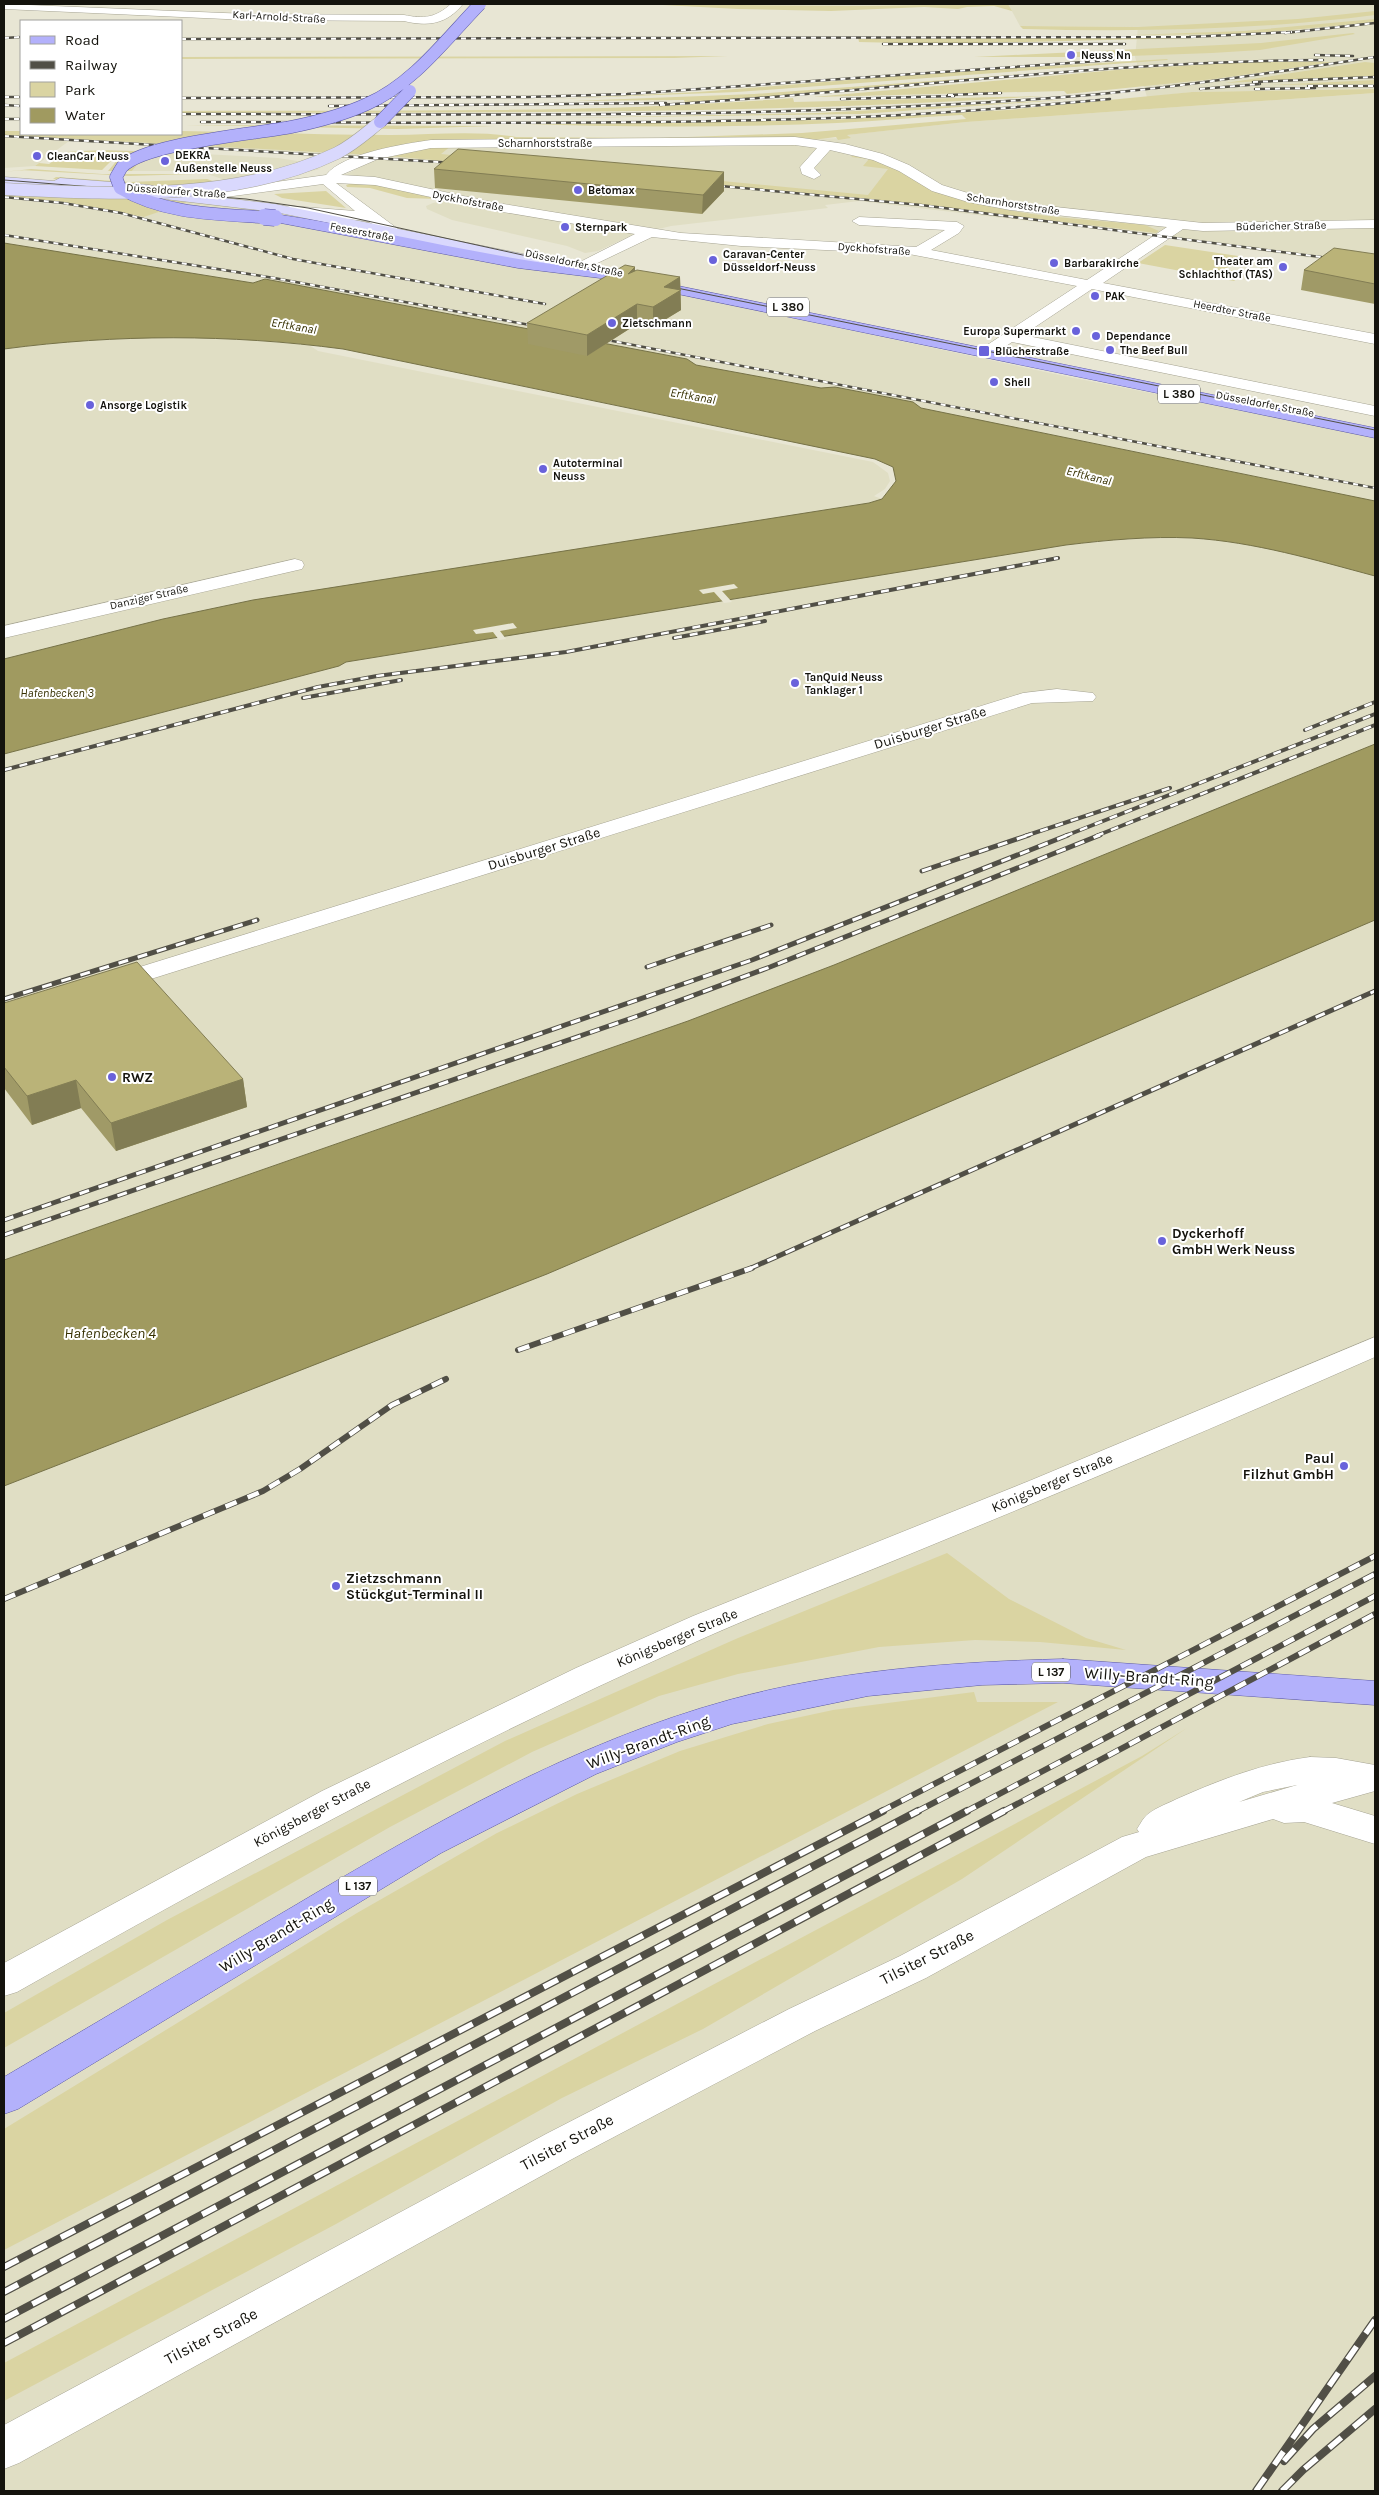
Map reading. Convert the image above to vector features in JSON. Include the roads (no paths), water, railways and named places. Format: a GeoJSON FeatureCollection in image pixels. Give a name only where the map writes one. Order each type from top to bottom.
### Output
{"type":"FeatureCollection","features":[{"type":"Feature","properties":{"kind":"main road","name":"Fesserstraße"},"geometry":{"type":"LineString","coordinates":[[4,176],[36,174],[99,178],[201,177],[247,171],[297,159],[322,150],[351,134],[367,122],[480,4]]}},
{"type":"Feature","properties":{"kind":"main road"},"geometry":{"type":"LineString","coordinates":[[4,189],[132,192],[190,188],[241,182],[291,171],[323,160],[346,148],[380,122],[492,4]]}},
{"type":"Feature","properties":{"kind":"main road","name":"Fesserstraße"},"geometry":{"type":"LineString","coordinates":[[404,83],[368,104],[321,120],[272,131],[185,144],[153,152],[122,167],[116,177],[120,188],[127,194],[165,206],[306,222],[398,235],[534,266],[600,274]]}},
{"type":"Feature","properties":{"kind":"main road","name":"Düsseldorfer Straße"},"geometry":{"type":"LineString","coordinates":[[4,176],[218,194],[275,204],[398,235]]}},
{"type":"Feature","properties":{"kind":"main road","name":"Düsseldorfer Straße"},"geometry":{"type":"LineString","coordinates":[[4,181],[275,204]]}},
{"type":"Feature","properties":{"kind":"main road","name":"Düsseldorfer Straße"},"geometry":{"type":"LineString","coordinates":[[370,217],[456,238],[987,351]]}},
{"type":"Feature","properties":{"kind":"main road","name":"Düsseldorfer Straße"},"geometry":{"type":"LineString","coordinates":[[600,274],[987,351],[1373,424]]}},
{"type":"Feature","properties":{"kind":"main road","name":"Willy-Brandt-Ring"},"geometry":{"type":"LineString","coordinates":[[4,2097],[429,1843],[584,1765],[665,1733],[730,1712],[791,1698],[868,1684],[982,1673],[1064,1671],[1375,1694]]}},
{"type":"Feature","properties":{"kind":"street","name":"Karl-Arnold-Straße"},"geometry":{"type":"LineString","coordinates":[[4,6],[264,17],[404,18],[424,22],[441,19],[457,4]]}},
{"type":"Feature","properties":{"kind":"street","name":"Scharnhorststraße"},"geometry":{"type":"LineString","coordinates":[[335,179],[337,171],[376,156],[408,148],[445,143],[767,140],[827,145],[878,157],[904,168],[937,188],[978,200],[1186,221]]}},
{"type":"Feature","properties":{"kind":"street"},"geometry":{"type":"LineString","coordinates":[[814,175],[807,171],[807,167],[827,145],[853,140]]}},
{"type":"Feature","properties":{"kind":"street"},"geometry":{"type":"LineString","coordinates":[[335,179],[332,186],[370,217],[398,235]]}},
{"type":"Feature","properties":{"kind":"street","name":"Dyckhofstraße"},"geometry":{"type":"LineString","coordinates":[[218,194],[335,179],[375,182],[492,206],[650,232],[709,240],[918,252],[1089,285]]}},
{"type":"Feature","properties":{"kind":"street"},"geometry":{"type":"LineString","coordinates":[[285,184],[268,192],[268,196],[275,204],[370,217]]}},
{"type":"Feature","properties":{"kind":"street","name":"Dyckhofstraße"},"geometry":{"type":"LineString","coordinates":[[859,221],[958,226],[918,252]]}},
{"type":"Feature","properties":{"kind":"street"},"geometry":{"type":"LineString","coordinates":[[987,351],[1186,221]]}},
{"type":"Feature","properties":{"kind":"street","name":"Büdericher Straße"},"geometry":{"type":"LineString","coordinates":[[1186,221],[1218,228],[1375,224]]}},
{"type":"Feature","properties":{"kind":"street"},"geometry":{"type":"LineString","coordinates":[[584,265],[650,232]]}},
{"type":"Feature","properties":{"kind":"street","name":"Heerdter Straße"},"geometry":{"type":"LineString","coordinates":[[1089,285],[1375,339]]}},
{"type":"Feature","properties":{"kind":"street","name":"Düsseldorfer Straße"},"geometry":{"type":"LineString","coordinates":[[1009,337],[1373,424]]}},
{"type":"Feature","properties":{"kind":"street","name":"Danziger Straße"},"geometry":{"type":"LineString","coordinates":[[4,632],[114,605],[295,565]]}},
{"type":"Feature","properties":{"kind":"street","name":"Duisburger Straße"},"geometry":{"type":"LineString","coordinates":[[89,990],[1030,697],[1057,695],[1086,697]]}},
{"type":"Feature","properties":{"kind":"street","name":"Königsberger Straße"},"geometry":{"type":"LineString","coordinates":[[4,1981],[196,1874],[437,1748],[544,1696],[676,1636],[957,1523],[1375,1346]]}},
{"type":"Feature","properties":{"kind":"street","name":"Tilsiter Straße"},"geometry":{"type":"LineString","coordinates":[[1135,1847],[1162,1822],[1231,1789],[1274,1775],[1313,1770],[1345,1771],[1374,1779]]}},
{"type":"Feature","properties":{"kind":"street","name":"Tilsiter Straße"},"geometry":{"type":"LineString","coordinates":[[4,2448],[560,2146],[818,2012],[913,1967],[1135,1847],[1260,1809],[1374,1779]]}},
{"type":"Feature","properties":{"kind":"street","name":"Tilsiter Straße"},"geometry":{"type":"LineString","coordinates":[[1260,1809],[1304,1808],[1375,1830]]}},
{"type":"Feature","properties":{"kind":"water"},"geometry":{"type":"Polygon","coordinates":[[[4,243],[253,283],[265,279],[687,359],[696,365],[821,388],[835,387],[913,402],[921,408],[1375,501],[1375,576],[1285,553],[1215,540],[1145,538],[1066,545],[346,662],[339,666],[4,754],[4,659],[163,619],[253,600],[869,503],[882,499],[896,481],[893,467],[875,459],[343,349],[215,338],[131,338],[4,349],[4,243]]]}},
{"type":"Feature","properties":{"kind":"water","name":"Hafenbecken 4"},"geometry":{"type":"Polygon","coordinates":[[[1375,744],[1375,920],[547,1274],[4,1486],[4,1260],[688,1021],[834,965],[1375,744]]]}},
{"type":"Feature","properties":{"kind":"tram line"},"geometry":{"type":"LineString","coordinates":[[4,180],[246,199],[308,208],[623,277]]}},
{"type":"Feature","properties":{"kind":"tram line"},"geometry":{"type":"LineString","coordinates":[[667,286],[1375,430]]}},
{"type":"Feature","properties":{"kind":"railway"},"geometry":{"type":"LineString","coordinates":[[1285,33],[1375,23]]}},
{"type":"Feature","properties":{"kind":"railway"},"geometry":{"type":"LineString","coordinates":[[182,39],[1189,37],[1292,32]]}},
{"type":"Feature","properties":{"kind":"railway"},"geometry":{"type":"LineString","coordinates":[[4,38],[20,37]]}},
{"type":"Feature","properties":{"kind":"railway"},"geometry":{"type":"LineString","coordinates":[[883,44],[1125,44]]}},
{"type":"Feature","properties":{"kind":"railway"},"geometry":{"type":"LineString","coordinates":[[1315,55],[1353,56]]}},
{"type":"Feature","properties":{"kind":"railway"},"geometry":{"type":"LineString","coordinates":[[182,114],[629,114],[853,109],[965,104],[1152,89],[1375,57]]}},
{"type":"Feature","properties":{"kind":"railway"},"geometry":{"type":"LineString","coordinates":[[182,98],[528,97],[627,94],[1113,60]]}},
{"type":"Feature","properties":{"kind":"railway"},"geometry":{"type":"LineString","coordinates":[[660,105],[1074,71],[1240,62],[1323,60]]}},
{"type":"Feature","properties":{"kind":"railway"},"geometry":{"type":"LineString","coordinates":[[1253,82],[1375,77]]}},
{"type":"Feature","properties":{"kind":"railway"},"geometry":{"type":"LineString","coordinates":[[1200,89],[1260,84]]}},
{"type":"Feature","properties":{"kind":"railway"},"geometry":{"type":"LineString","coordinates":[[1308,86],[1375,86]]}},
{"type":"Feature","properties":{"kind":"railway"},"geometry":{"type":"LineString","coordinates":[[1255,89],[1315,88]]}},
{"type":"Feature","properties":{"kind":"railway"},"geometry":{"type":"LineString","coordinates":[[948,95],[1001,93]]}},
{"type":"Feature","properties":{"kind":"railway"},"geometry":{"type":"LineString","coordinates":[[841,99],[954,96]]}},
{"type":"Feature","properties":{"kind":"railway"},"geometry":{"type":"LineString","coordinates":[[4,97],[20,97]]}},
{"type":"Feature","properties":{"kind":"railway"},"geometry":{"type":"LineString","coordinates":[[201,122],[542,123],[797,119],[939,113],[1110,99]]}},
{"type":"Feature","properties":{"kind":"railway"},"geometry":{"type":"LineString","coordinates":[[329,106],[666,103]]}},
{"type":"Feature","properties":{"kind":"railway"},"geometry":{"type":"LineString","coordinates":[[4,105],[20,106]]}},
{"type":"Feature","properties":{"kind":"railway"},"geometry":{"type":"LineString","coordinates":[[4,119],[20,119]]}},
{"type":"Feature","properties":{"kind":"railway"},"geometry":{"type":"LineString","coordinates":[[4,136],[456,163]]}},
{"type":"Feature","properties":{"kind":"railway"},"geometry":{"type":"LineString","coordinates":[[710,185],[921,205],[1336,259]]}},
{"type":"Feature","properties":{"kind":"railway"},"geometry":{"type":"LineString","coordinates":[[4,197],[63,203],[121,213],[293,259],[545,304]]}},
{"type":"Feature","properties":{"kind":"railway"},"geometry":{"type":"LineString","coordinates":[[4,235],[274,278],[541,327]]}},
{"type":"Feature","properties":{"kind":"railway"},"geometry":{"type":"LineString","coordinates":[[597,338],[1375,488]]}},
{"type":"Feature","properties":{"kind":"railway"},"geometry":{"type":"LineString","coordinates":[[4,770],[318,687],[377,676],[566,652],[1058,558]]}},
{"type":"Feature","properties":{"kind":"railway"},"geometry":{"type":"LineString","coordinates":[[674,638],[765,621]]}},
{"type":"Feature","properties":{"kind":"railway"},"geometry":{"type":"LineString","coordinates":[[303,698],[401,680]]}},
{"type":"Feature","properties":{"kind":"railway"},"geometry":{"type":"LineString","coordinates":[[1305,730],[1375,702]]}},
{"type":"Feature","properties":{"kind":"railway"},"geometry":{"type":"LineString","coordinates":[[1065,836],[1375,714]]}},
{"type":"Feature","properties":{"kind":"railway"},"geometry":{"type":"LineString","coordinates":[[1096,836],[1375,725]]}},
{"type":"Feature","properties":{"kind":"railway"},"geometry":{"type":"LineString","coordinates":[[1025,836],[1170,788]]}},
{"type":"Feature","properties":{"kind":"railway"},"geometry":{"type":"LineString","coordinates":[[922,871],[1029,835]]}},
{"type":"Feature","properties":{"kind":"railway"},"geometry":{"type":"LineString","coordinates":[[4,1220],[752,960],[1068,835]]}},
{"type":"Feature","properties":{"kind":"railway"},"geometry":{"type":"LineString","coordinates":[[4,1235],[635,1017],[770,967],[1100,835]]}},
{"type":"Feature","properties":{"kind":"railway"},"geometry":{"type":"LineString","coordinates":[[4,999],[257,920]]}},
{"type":"Feature","properties":{"kind":"railway"},"geometry":{"type":"LineString","coordinates":[[647,967],[771,925]]}},
{"type":"Feature","properties":{"kind":"railway"},"geometry":{"type":"LineString","coordinates":[[749,1269],[1375,991]]}},
{"type":"Feature","properties":{"kind":"railway"},"geometry":{"type":"LineString","coordinates":[[518,1350],[752,1268]]}},
{"type":"Feature","properties":{"kind":"railway"},"geometry":{"type":"LineString","coordinates":[[4,1599],[263,1491],[300,1469],[392,1405],[446,1379]]}},
{"type":"Feature","properties":{"kind":"railway"},"geometry":{"type":"LineString","coordinates":[[880,1812],[1375,1556]]}},
{"type":"Feature","properties":{"kind":"railway"},"geometry":{"type":"LineString","coordinates":[[916,1812],[1375,1574]]}},
{"type":"Feature","properties":{"kind":"railway"},"geometry":{"type":"LineString","coordinates":[[965,1812],[1375,1596]]}},
{"type":"Feature","properties":{"kind":"railway"},"geometry":{"type":"LineString","coordinates":[[1002,1812],[1375,1614]]}},
{"type":"Feature","properties":{"kind":"railway"},"geometry":{"type":"LineString","coordinates":[[4,2267],[883,1811]]}},
{"type":"Feature","properties":{"kind":"railway"},"geometry":{"type":"LineString","coordinates":[[4,2292],[918,1811]]}},
{"type":"Feature","properties":{"kind":"railway"},"geometry":{"type":"LineString","coordinates":[[4,2319],[967,1811]]}},
{"type":"Feature","properties":{"kind":"railway"},"geometry":{"type":"LineString","coordinates":[[4,2343],[1004,1811]]}},
{"type":"Feature","properties":{"kind":"railway"},"geometry":{"type":"LineString","coordinates":[[1256,2491],[1375,2320]]}},
{"type":"Feature","properties":{"kind":"railway"},"geometry":{"type":"LineString","coordinates":[[1284,2461],[1313,2429],[1375,2376]]}},
{"type":"Feature","properties":{"kind":"railway"},"geometry":{"type":"LineString","coordinates":[[1282,2491],[1303,2470],[1375,2409]]}},
{"type":"Feature","properties":{"kind":"place","name":"Neuss Nn"},"geometry":{"type":"Point","coordinates":[1071,55]}},
{"type":"Feature","properties":{"kind":"place","name":"CleanCar Neuss"},"geometry":{"type":"Point","coordinates":[37,156]}},
{"type":"Feature","properties":{"kind":"place","name":"DEKRA Außenstelle Neuss"},"geometry":{"type":"Point","coordinates":[165,161]}},
{"type":"Feature","properties":{"kind":"place","name":"Betomax"},"geometry":{"type":"Point","coordinates":[578,190]}},
{"type":"Feature","properties":{"kind":"place","name":"Sternpark"},"geometry":{"type":"Point","coordinates":[565,227]}},
{"type":"Feature","properties":{"kind":"place","name":"Caravan-Center Düsseldorf-Neuss"},"geometry":{"type":"Point","coordinates":[713,260]}},
{"type":"Feature","properties":{"kind":"place","name":"Barbarakirche"},"geometry":{"type":"Point","coordinates":[1054,263]}},
{"type":"Feature","properties":{"kind":"place","name":"Theater am Schlachthof (TAS)"},"geometry":{"type":"Point","coordinates":[1283,267]}},
{"type":"Feature","properties":{"kind":"place","name":"PAK"},"geometry":{"type":"Point","coordinates":[1095,296]}},
{"type":"Feature","properties":{"kind":"place","name":"Zietschmann"},"geometry":{"type":"Point","coordinates":[612,323]}},
{"type":"Feature","properties":{"kind":"place","name":"Europa Supermarkt"},"geometry":{"type":"Point","coordinates":[1076,331]}},
{"type":"Feature","properties":{"kind":"place","name":"Dependance"},"geometry":{"type":"Point","coordinates":[1096,336]}},
{"type":"Feature","properties":{"kind":"place","name":"The Beef Bull"},"geometry":{"type":"Point","coordinates":[1110,350]}},
{"type":"Feature","properties":{"kind":"place","name":"Blücherstraße"},"geometry":{"type":"Point","coordinates":[984,351]}},
{"type":"Feature","properties":{"kind":"place","name":"Shell"},"geometry":{"type":"Point","coordinates":[994,382]}},
{"type":"Feature","properties":{"kind":"place","name":"Ansorge Logistik"},"geometry":{"type":"Point","coordinates":[90,405]}},
{"type":"Feature","properties":{"kind":"place","name":"Autoterminal Neuss"},"geometry":{"type":"Point","coordinates":[543,469]}},
{"type":"Feature","properties":{"kind":"place","name":"TanQuid Neuss Tanklager 1"},"geometry":{"type":"Point","coordinates":[795,683]}},
{"type":"Feature","properties":{"kind":"place","name":"RWZ"},"geometry":{"type":"Point","coordinates":[112,1077]}},
{"type":"Feature","properties":{"kind":"place","name":"Dyckerhoff GmbH Werk Neuss"},"geometry":{"type":"Point","coordinates":[1162,1241]}},
{"type":"Feature","properties":{"kind":"place","name":"Paul Filzhut GmbH"},"geometry":{"type":"Point","coordinates":[1344,1466]}},
{"type":"Feature","properties":{"kind":"place","name":"Zietzschmann Stückgut-Terminal II"},"geometry":{"type":"Point","coordinates":[336,1586]}},
{"type":"Feature","properties":{"kind":"water label","name":"Erftkanal"},"geometry":{"type":"Point","coordinates":[294,326]}},
{"type":"Feature","properties":{"kind":"water label","name":"Erftkanal"},"geometry":{"type":"Point","coordinates":[693,396]}},
{"type":"Feature","properties":{"kind":"water label","name":"Erftkanal"},"geometry":{"type":"Point","coordinates":[1089,476]}},
{"type":"Feature","properties":{"kind":"water label","name":"Hafenbecken 3"},"geometry":{"type":"Point","coordinates":[57,693]}}]}
